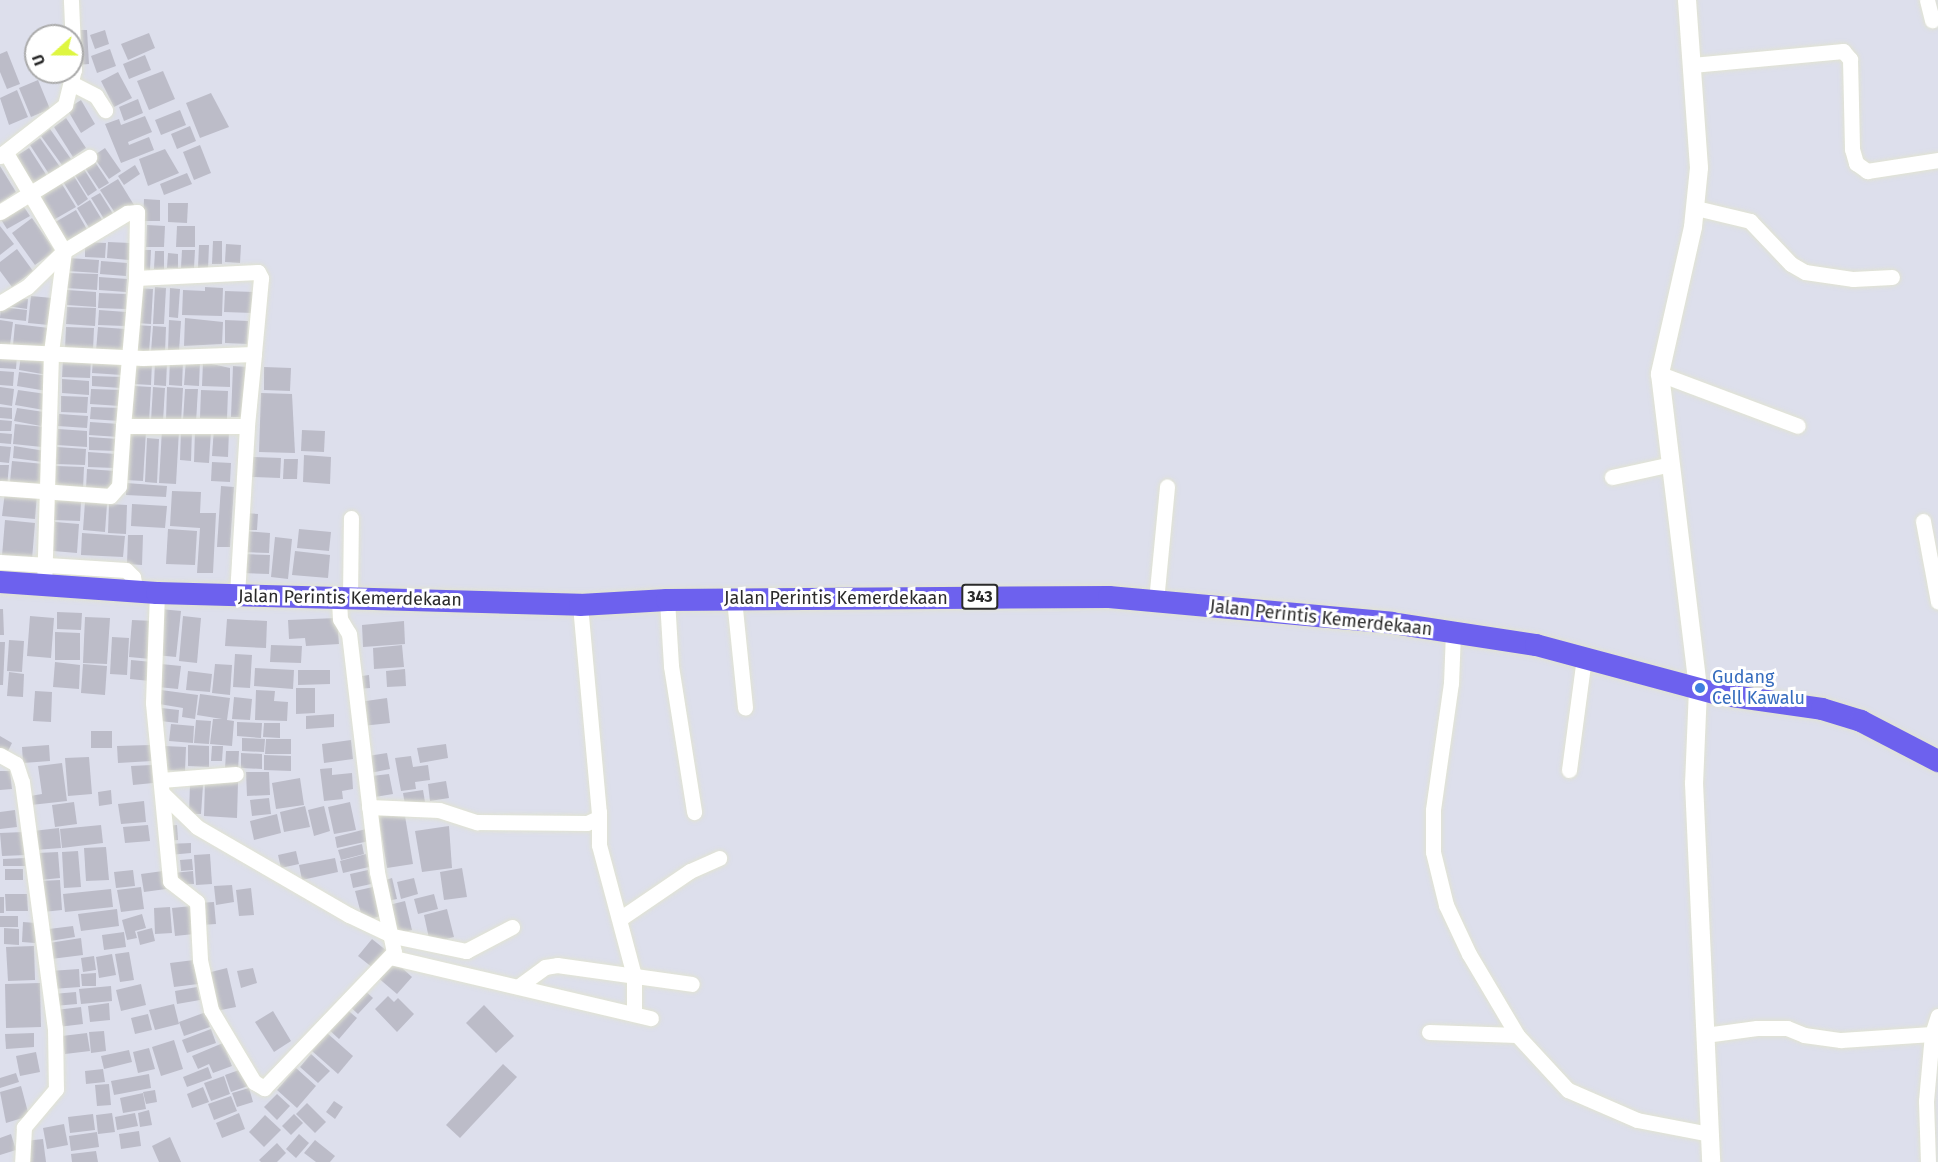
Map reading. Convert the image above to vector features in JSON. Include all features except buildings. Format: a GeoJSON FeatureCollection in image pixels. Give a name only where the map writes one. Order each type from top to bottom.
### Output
{"type":"FeatureCollection","features":[{"type":"Feature","properties":{"kind":"main road","name":"Jalan Perintis Kemerdekaan"},"geometry":{"type":"LineString","coordinates":[[0,582],[44,575],[146,593],[580,605],[734,599],[1109,597],[1156,601],[1454,632],[1536,645],[1698,690],[1822,709],[1861,721],[1938,761]]}},
{"type":"Feature","properties":{"kind":"street"},"geometry":{"type":"LineString","coordinates":[[71,0],[74,24]]}},
{"type":"Feature","properties":{"kind":"street"},"geometry":{"type":"LineString","coordinates":[[1688,0],[1699,168],[1696,208],[1660,374],[1698,690],[1694,783],[1711,1162]]}},
{"type":"Feature","properties":{"kind":"street"},"geometry":{"type":"LineString","coordinates":[[1927,0],[1932,20]]}},
{"type":"Feature","properties":{"kind":"street"},"geometry":{"type":"LineString","coordinates":[[1692,65],[1843,51],[1850,59],[1852,149],[1856,163],[1867,171],[1938,160]]}},
{"type":"Feature","properties":{"kind":"street"},"geometry":{"type":"LineString","coordinates":[[0,562],[44,575],[51,353],[64,250],[3,155],[65,105],[71,84]]}},
{"type":"Feature","properties":{"kind":"street"},"geometry":{"type":"LineString","coordinates":[[73,84],[96,96],[105,110]]}},
{"type":"Feature","properties":{"kind":"street"},"geometry":{"type":"LineString","coordinates":[[0,212],[89,157]]}},
{"type":"Feature","properties":{"kind":"street"},"geometry":{"type":"LineString","coordinates":[[1696,208],[1750,221],[1791,264],[1804,272],[1853,279],[1892,277]]}},
{"type":"Feature","properties":{"kind":"street"},"geometry":{"type":"LineString","coordinates":[[0,303],[27,287],[64,250],[134,211],[139,220],[136,278],[116,493],[110,496],[0,488]]}},
{"type":"Feature","properties":{"kind":"street"},"geometry":{"type":"LineString","coordinates":[[136,278],[258,272],[261,278],[247,426],[237,595]]}},
{"type":"Feature","properties":{"kind":"street"},"geometry":{"type":"LineString","coordinates":[[27,287],[58,290]]}},
{"type":"Feature","properties":{"kind":"street"},"geometry":{"type":"LineString","coordinates":[[0,351],[128,358],[254,354]]}},
{"type":"Feature","properties":{"kind":"street"},"geometry":{"type":"LineString","coordinates":[[1660,374],[1798,426]]}},
{"type":"Feature","properties":{"kind":"street"},"geometry":{"type":"LineString","coordinates":[[123,426],[247,426]]}},
{"type":"Feature","properties":{"kind":"street"},"geometry":{"type":"LineString","coordinates":[[1612,477],[1671,464]]}},
{"type":"Feature","properties":{"kind":"street"},"geometry":{"type":"LineString","coordinates":[[1156,601],[1167,487]]}},
{"type":"Feature","properties":{"kind":"street"},"geometry":{"type":"LineString","coordinates":[[351,518],[340,619],[349,634],[377,872],[393,947]]}},
{"type":"Feature","properties":{"kind":"street"},"geometry":{"type":"LineString","coordinates":[[1923,521],[1938,602]]}},
{"type":"Feature","properties":{"kind":"street"},"geometry":{"type":"LineString","coordinates":[[146,593],[153,703],[170,881],[198,906],[200,960],[211,1010],[258,1087],[269,1086],[393,947]]}},
{"type":"Feature","properties":{"kind":"street"},"geometry":{"type":"LineString","coordinates":[[734,599],[745,707]]}},
{"type":"Feature","properties":{"kind":"street"},"geometry":{"type":"LineString","coordinates":[[667,600],[671,666],[694,812]]}},
{"type":"Feature","properties":{"kind":"street"},"geometry":{"type":"LineString","coordinates":[[580,605],[599,812],[596,819],[599,845],[621,918],[634,976],[634,1013]]}},
{"type":"Feature","properties":{"kind":"street"},"geometry":{"type":"LineString","coordinates":[[1454,632],[1451,683],[1433,810],[1434,852],[1446,905],[1457,930],[1517,1035],[1568,1090],[1585,1100],[1637,1120],[1710,1134]]}},
{"type":"Feature","properties":{"kind":"street"},"geometry":{"type":"LineString","coordinates":[[1569,770],[1584,657]]}},
{"type":"Feature","properties":{"kind":"street"},"geometry":{"type":"LineString","coordinates":[[0,755],[16,764],[22,782],[55,1028],[56,1089],[24,1127],[21,1137],[22,1162]]}},
{"type":"Feature","properties":{"kind":"street"},"geometry":{"type":"LineString","coordinates":[[163,796],[236,774]]}},
{"type":"Feature","properties":{"kind":"street"},"geometry":{"type":"LineString","coordinates":[[163,796],[197,827],[349,915],[393,947],[459,973],[651,1018]]}},
{"type":"Feature","properties":{"kind":"street"},"geometry":{"type":"LineString","coordinates":[[369,807],[439,810],[477,822],[587,823],[596,819]]}},
{"type":"Feature","properties":{"kind":"street"},"geometry":{"type":"LineString","coordinates":[[621,918],[690,871],[719,858]]}},
{"type":"Feature","properties":{"kind":"street"},"geometry":{"type":"LineString","coordinates":[[393,947],[466,951],[512,927]]}},
{"type":"Feature","properties":{"kind":"street"},"geometry":{"type":"LineString","coordinates":[[459,973],[466,951]]}},
{"type":"Feature","properties":{"kind":"street"},"geometry":{"type":"LineString","coordinates":[[519,986],[545,967],[557,965],[692,984]]}},
{"type":"Feature","properties":{"kind":"street"},"geometry":{"type":"LineString","coordinates":[[1928,1162],[1932,1136],[1932,1034],[1938,1016]]}},
{"type":"Feature","properties":{"kind":"street"},"geometry":{"type":"LineString","coordinates":[[1705,1035],[1757,1028],[1787,1029],[1841,1040],[1932,1034]]}},
{"type":"Feature","properties":{"kind":"street"},"geometry":{"type":"LineString","coordinates":[[1429,1032],[1517,1035]]}},
{"type":"Feature","properties":{"kind":"place","name":"Gudang Cell Kawalu"},"geometry":{"type":"Point","coordinates":[1700,688]}}]}
